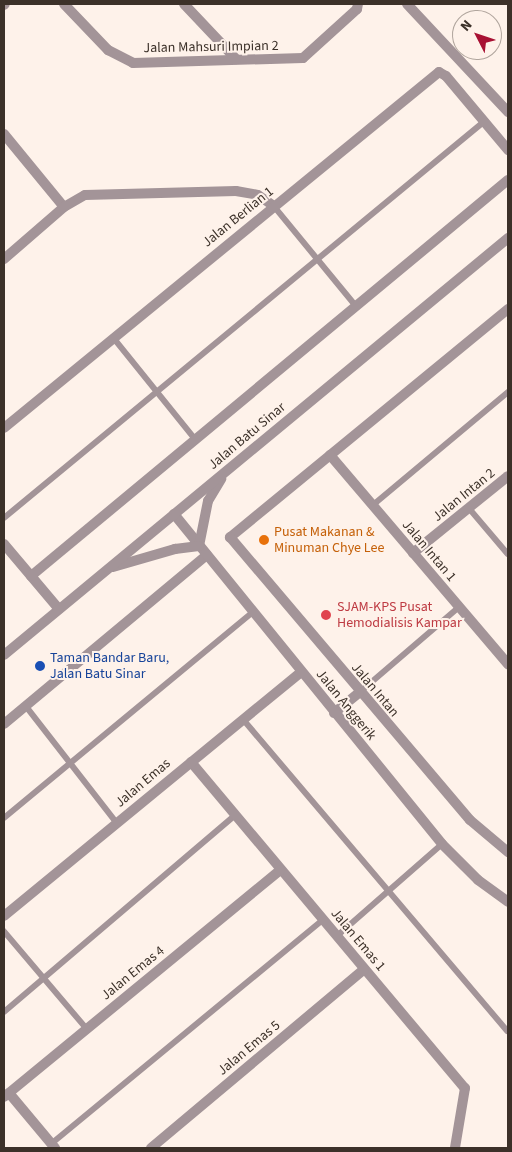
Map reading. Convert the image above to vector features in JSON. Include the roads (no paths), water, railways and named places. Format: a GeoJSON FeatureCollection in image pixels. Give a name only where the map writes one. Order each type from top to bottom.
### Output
{"type":"FeatureCollection","features":[{"type":"Feature","properties":{"kind":"street","name":"Jalan Mahsuri Impian 2"},"geometry":{"type":"LineString","coordinates":[[64,4],[108,50],[122,60],[133,62],[303,58],[357,9],[358,4]]}},
{"type":"Feature","properties":{"kind":"street"},"geometry":{"type":"LineString","coordinates":[[184,4],[236,59]]}},
{"type":"Feature","properties":{"kind":"street"},"geometry":{"type":"LineString","coordinates":[[407,4],[508,112]]}},
{"type":"Feature","properties":{"kind":"street","name":"Jalan Berlian 1"},"geometry":{"type":"LineString","coordinates":[[4,428],[439,72],[485,121]]}},
{"type":"Feature","properties":{"kind":"street"},"geometry":{"type":"LineString","coordinates":[[485,121],[508,150]]}},
{"type":"Feature","properties":{"kind":"street"},"geometry":{"type":"LineString","coordinates":[[4,134],[64,206]]}},
{"type":"Feature","properties":{"kind":"street"},"geometry":{"type":"LineString","coordinates":[[31,576],[508,180]]}},
{"type":"Feature","properties":{"kind":"street"},"geometry":{"type":"LineString","coordinates":[[4,259],[64,206],[85,195],[236,191],[258,195],[274,206]]}},
{"type":"Feature","properties":{"kind":"street","name":"Jalan Batu Sinar"},"geometry":{"type":"LineString","coordinates":[[4,655],[508,238]]}},
{"type":"Feature","properties":{"kind":"street"},"geometry":{"type":"LineString","coordinates":[[330,455],[508,309]]}},
{"type":"Feature","properties":{"kind":"street","name":"Jalan Intan 1"},"geometry":{"type":"LineString","coordinates":[[330,455],[508,664]]}},
{"type":"Feature","properties":{"kind":"street","name":"Jalan Intan"},"geometry":{"type":"LineString","coordinates":[[330,455],[230,537],[359,693],[470,820],[508,852]]}},
{"type":"Feature","properties":{"kind":"street"},"geometry":{"type":"LineString","coordinates":[[109,568],[175,549],[200,546],[208,501],[224,473]]}},
{"type":"Feature","properties":{"kind":"street","name":"Jalan Intan 2"},"geometry":{"type":"LineString","coordinates":[[413,553],[508,476]]}},
{"type":"Feature","properties":{"kind":"street","name":"Jalan Anggerik"},"geometry":{"type":"LineString","coordinates":[[174,514],[300,672],[442,844],[478,880],[508,902]]}},
{"type":"Feature","properties":{"kind":"street"},"geometry":{"type":"LineString","coordinates":[[4,544],[59,609]]}},
{"type":"Feature","properties":{"kind":"street"},"geometry":{"type":"LineString","coordinates":[[4,724],[207,556]]}},
{"type":"Feature","properties":{"kind":"street","name":"Jalan Emas"},"geometry":{"type":"LineString","coordinates":[[4,916],[300,672]]}},
{"type":"Feature","properties":{"kind":"street"},"geometry":{"type":"LineString","coordinates":[[334,713],[359,693]]}},
{"type":"Feature","properties":{"kind":"street","name":"Jalan Emas 1"},"geometry":{"type":"LineString","coordinates":[[191,762],[234,816],[465,1088],[455,1148]]}},
{"type":"Feature","properties":{"kind":"street","name":"Jalan Emas 4"},"geometry":{"type":"LineString","coordinates":[[6,1096],[280,870]]}},
{"type":"Feature","properties":{"kind":"street","name":"Jalan Emas 5"},"geometry":{"type":"LineString","coordinates":[[151,1148],[364,969]]}},
{"type":"Feature","properties":{"kind":"street"},"geometry":{"type":"LineString","coordinates":[[6,1096],[53,1146]]}},
{"type":"Feature","properties":{"kind":"lane"},"geometry":{"type":"LineString","coordinates":[[4,518],[158,392],[316,258],[485,121]]}},
{"type":"Feature","properties":{"kind":"lane"},"geometry":{"type":"LineString","coordinates":[[274,206],[357,307]]}},
{"type":"Feature","properties":{"kind":"lane"},"geometry":{"type":"LineString","coordinates":[[113,337],[196,440]]}},
{"type":"Feature","properties":{"kind":"lane"},"geometry":{"type":"LineString","coordinates":[[373,506],[508,392]]}},
{"type":"Feature","properties":{"kind":"lane"},"geometry":{"type":"LineString","coordinates":[[469,508],[508,554]]}},
{"type":"Feature","properties":{"kind":"lane"},"geometry":{"type":"LineString","coordinates":[[359,693],[459,607]]}},
{"type":"Feature","properties":{"kind":"lane"},"geometry":{"type":"LineString","coordinates":[[4,818],[253,612]]}},
{"type":"Feature","properties":{"kind":"lane"},"geometry":{"type":"LineString","coordinates":[[26,706],[117,823]]}},
{"type":"Feature","properties":{"kind":"lane"},"geometry":{"type":"LineString","coordinates":[[243,719],[387,892],[508,1030]]}},
{"type":"Feature","properties":{"kind":"lane"},"geometry":{"type":"LineString","coordinates":[[4,1012],[234,816]]}},
{"type":"Feature","properties":{"kind":"lane"},"geometry":{"type":"LineString","coordinates":[[336,936],[442,844]]}},
{"type":"Feature","properties":{"kind":"lane"},"geometry":{"type":"LineString","coordinates":[[53,1146],[322,920]]}},
{"type":"Feature","properties":{"kind":"lane"},"geometry":{"type":"LineString","coordinates":[[4,931],[87,1029]]}},
{"type":"Feature","properties":{"kind":"place","name":"Pusat Makanan & Minuman Chye Lee"},"geometry":{"type":"Point","coordinates":[264,540]}},
{"type":"Feature","properties":{"kind":"place","name":"SJAM-KPS Pusat Hemodialisis Kampar"},"geometry":{"type":"Point","coordinates":[326,615]}},
{"type":"Feature","properties":{"kind":"place","name":"Taman Bandar Baru, Jalan Batu Sinar"},"geometry":{"type":"Point","coordinates":[40,666]}}]}
